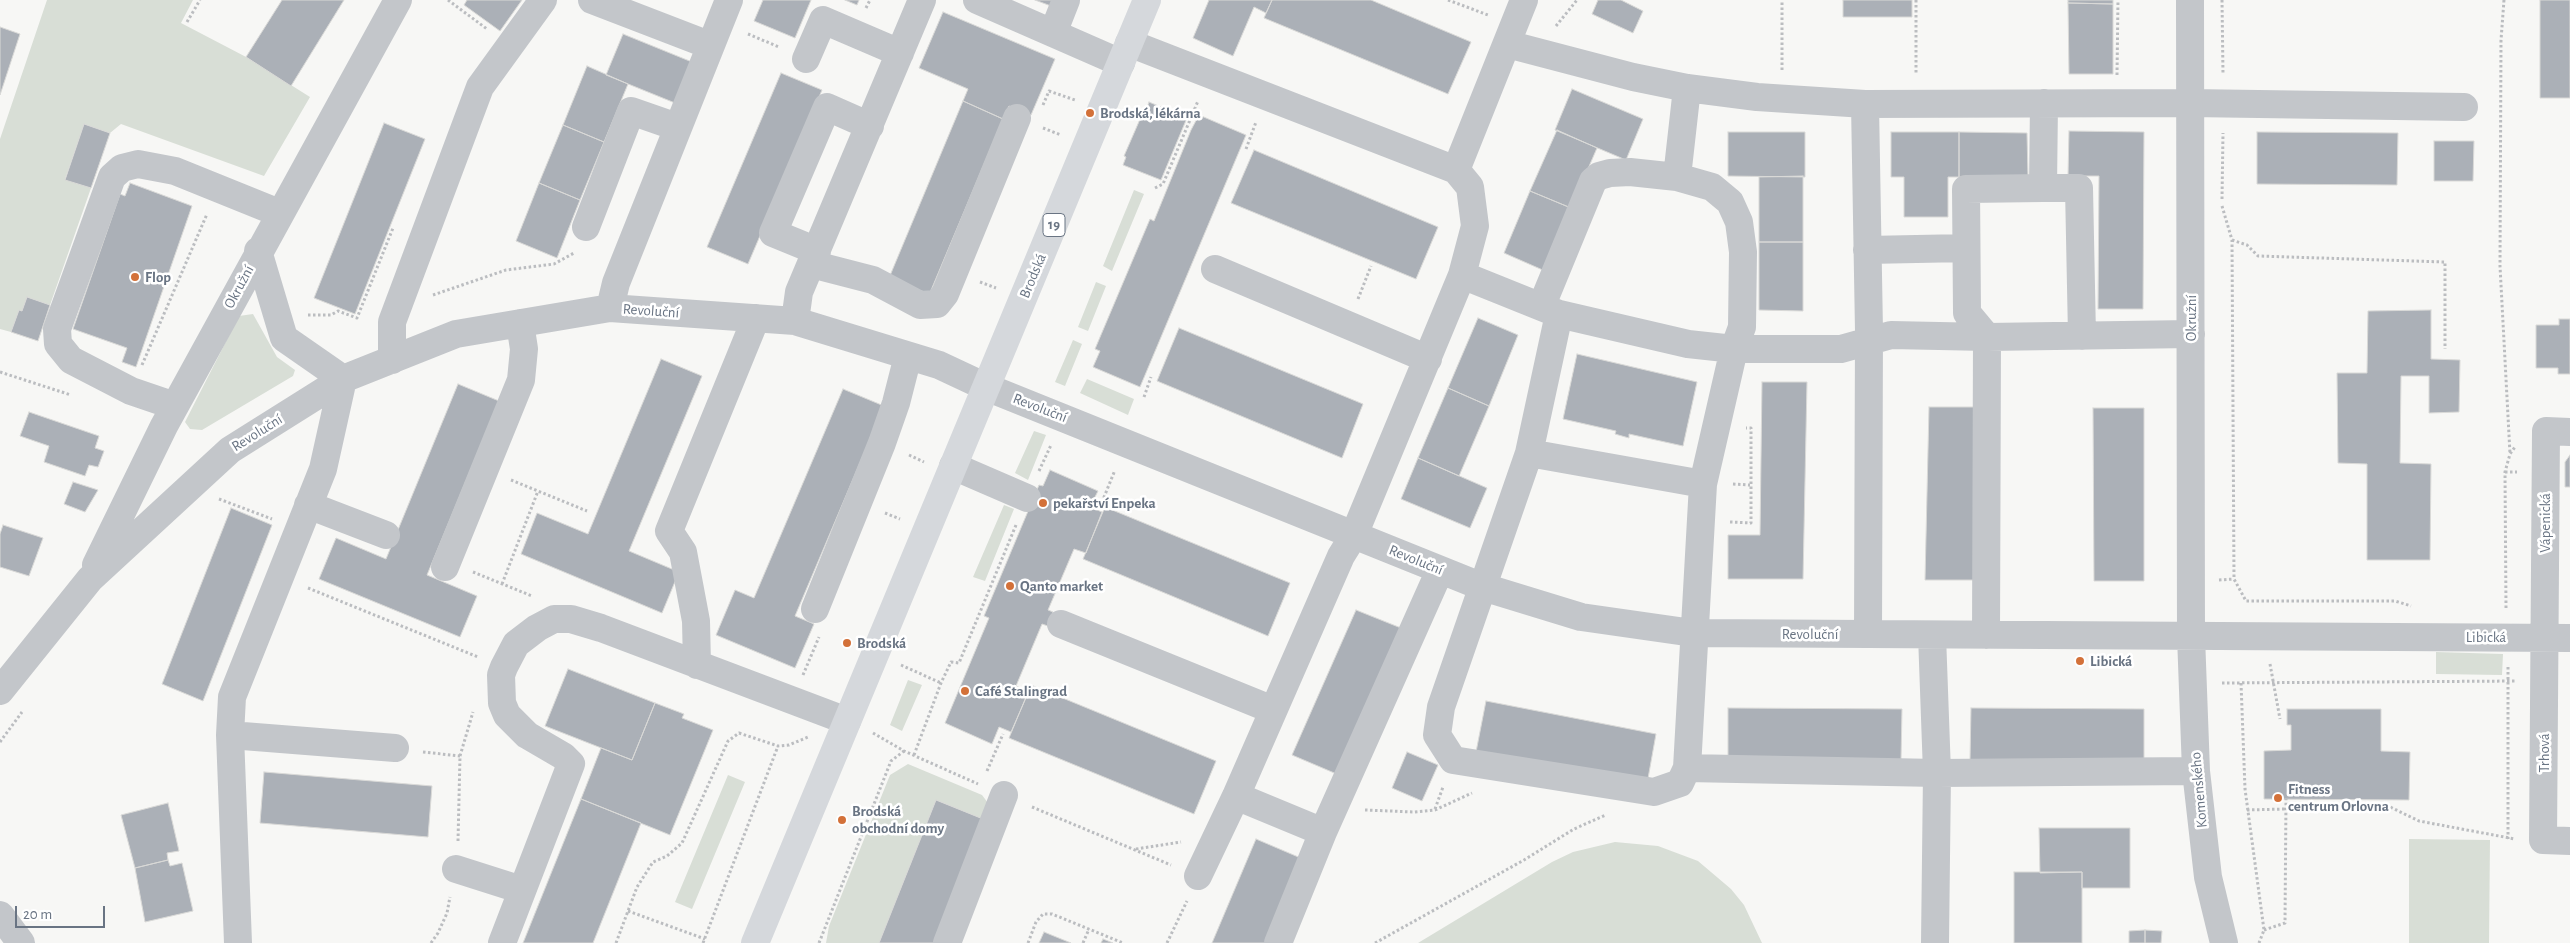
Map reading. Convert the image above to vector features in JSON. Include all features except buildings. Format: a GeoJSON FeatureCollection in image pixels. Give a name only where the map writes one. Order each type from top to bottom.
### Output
{"type":"FeatureCollection","features":[{"type":"Feature","properties":{"kind":"main road","name":"Brodská"},"geometry":{"type":"LineString","coordinates":[[758,942],[858,726],[953,466],[1147,0]]}},
{"type":"Feature","properties":{"kind":"street","name":"Okružní"},"geometry":{"type":"LineString","coordinates":[[90,579],[175,406],[398,0]]}},
{"type":"Feature","properties":{"kind":"street"},"geometry":{"type":"LineString","coordinates":[[392,360],[392,322],[480,86],[543,0]]}},
{"type":"Feature","properties":{"kind":"street"},"geometry":{"type":"LineString","coordinates":[[592,0],[719,22],[616,283],[610,308]]}},
{"type":"Feature","properties":{"kind":"street"},"geometry":{"type":"LineString","coordinates":[[795,321],[799,292],[922,0]]}},
{"type":"Feature","properties":{"kind":"street"},"geometry":{"type":"LineString","coordinates":[[977,0],[1053,33],[1209,74],[1456,170],[1470,187],[1475,226],[1462,276],[1354,536],[1341,556],[1236,796],[1194,885]]}},
{"type":"Feature","properties":{"kind":"street"},"geometry":{"type":"LineString","coordinates":[[1053,33],[1066,0]]}},
{"type":"Feature","properties":{"kind":"street","name":"Okružní"},"geometry":{"type":"LineString","coordinates":[[2190,0],[2191,636]]}},
{"type":"Feature","properties":{"kind":"street"},"geometry":{"type":"LineString","coordinates":[[806,59],[823,20],[900,53]]}},
{"type":"Feature","properties":{"kind":"street"},"geometry":{"type":"LineString","coordinates":[[1456,170],[1515,23],[1633,77],[1687,88],[1782,98],[1865,104],[2190,103],[2464,107]]}},
{"type":"Feature","properties":{"kind":"street"},"geometry":{"type":"LineString","coordinates":[[1677,177],[1687,88]]}},
{"type":"Feature","properties":{"kind":"street"},"geometry":{"type":"LineString","coordinates":[[2043,188],[2044,103]]}},
{"type":"Feature","properties":{"kind":"street"},"geometry":{"type":"LineString","coordinates":[[1865,104],[1868,343],[1868,634]]}},
{"type":"Feature","properties":{"kind":"street"},"geometry":{"type":"LineString","coordinates":[[870,126],[827,107],[773,233],[814,258],[873,280],[920,305],[937,304],[946,294],[1025,121]]}},
{"type":"Feature","properties":{"kind":"street"},"geometry":{"type":"LineString","coordinates":[[582,238],[631,111],[677,127]]}},
{"type":"Feature","properties":{"kind":"street"},"geometry":{"type":"LineString","coordinates":[[175,406],[131,390],[72,360],[58,344],[57,329],[112,177],[122,168],[138,164],[175,171],[279,214]]}},
{"type":"Feature","properties":{"kind":"street"},"geometry":{"type":"LineString","coordinates":[[1610,173],[1677,177],[1712,187],[1730,202],[1739,222],[1743,252],[1742,326],[1734,349],[1703,484],[1693,634],[1687,768],[1680,783],[1654,792],[1453,760],[1437,735],[1441,707],[1529,453],[1551,310],[1592,181],[1610,173]]}},
{"type":"Feature","properties":{"kind":"street"},"geometry":{"type":"LineString","coordinates":[[1986,635],[1987,337],[1967,313],[1966,189],[2079,188],[2082,336]]}},
{"type":"Feature","properties":{"kind":"street"},"geometry":{"type":"LineString","coordinates":[[1867,250],[1966,248]]}},
{"type":"Feature","properties":{"kind":"street"},"geometry":{"type":"LineString","coordinates":[[238,943],[230,736],[232,697],[323,469],[343,380],[284,338],[258,252]]}},
{"type":"Feature","properties":{"kind":"street"},"geometry":{"type":"LineString","coordinates":[[1214,270],[1428,359]]}},
{"type":"Feature","properties":{"kind":"street"},"geometry":{"type":"LineString","coordinates":[[1462,276],[1551,310],[1688,344],[1734,349],[1841,349],[1868,343],[1891,335],[1987,337],[2191,334]]}},
{"type":"Feature","properties":{"kind":"street","name":"Revoluční"},"geometry":{"type":"LineString","coordinates":[[0,691],[90,579],[230,450],[343,380],[456,334],[610,308],[795,321],[939,365],[986,387],[1483,587],[1581,617],[1693,634],[2191,636]]}},
{"type":"Feature","properties":{"kind":"street"},"geometry":{"type":"LineString","coordinates":[[697,665],[696,621],[683,552],[669,531],[756,318]]}},
{"type":"Feature","properties":{"kind":"street"},"geometry":{"type":"LineString","coordinates":[[446,565],[521,380],[524,349],[520,323]]}},
{"type":"Feature","properties":{"kind":"street"},"geometry":{"type":"LineString","coordinates":[[815,609],[882,443],[896,403],[908,356]]}},
{"type":"Feature","properties":{"kind":"street","name":"Vápenická"},"geometry":{"type":"LineString","coordinates":[[2557,638],[2546,431],[2570,432]]}},
{"type":"Feature","properties":{"kind":"street"},"geometry":{"type":"LineString","coordinates":[[1529,453],[1703,484]]}},
{"type":"Feature","properties":{"kind":"street"},"geometry":{"type":"LineString","coordinates":[[953,466],[1027,498]]}},
{"type":"Feature","properties":{"kind":"street"},"geometry":{"type":"LineString","coordinates":[[303,517],[386,535]]}},
{"type":"Feature","properties":{"kind":"street"},"geometry":{"type":"LineString","coordinates":[[1278,943],[1329,820],[1440,570]]}},
{"type":"Feature","properties":{"kind":"street"},"geometry":{"type":"LineString","coordinates":[[502,943],[571,764],[563,756],[527,735],[507,715],[502,703],[501,675],[516,644],[536,628],[554,620],[571,620],[600,628],[858,726]]}},
{"type":"Feature","properties":{"kind":"street"},"geometry":{"type":"LineString","coordinates":[[1061,624],[1273,710]]}},
{"type":"Feature","properties":{"kind":"street"},"geometry":{"type":"LineString","coordinates":[[1932,635],[1937,773],[1935,943]]}},
{"type":"Feature","properties":{"kind":"street","name":"Libická"},"geometry":{"type":"LineString","coordinates":[[2191,636],[2557,638]]}},
{"type":"Feature","properties":{"kind":"street","name":"Komenského"},"geometry":{"type":"LineString","coordinates":[[2191,636],[2196,771],[2208,876],[2224,943]]}},
{"type":"Feature","properties":{"kind":"street","name":"Trhová"},"geometry":{"type":"LineString","coordinates":[[2557,638],[2543,840],[2570,841]]}},
{"type":"Feature","properties":{"kind":"street"},"geometry":{"type":"LineString","coordinates":[[230,736],[395,748]]}},
{"type":"Feature","properties":{"kind":"street"},"geometry":{"type":"LineString","coordinates":[[1687,768],[1937,773],[2196,771]]}},
{"type":"Feature","properties":{"kind":"street"},"geometry":{"type":"LineString","coordinates":[[947,943],[992,790]]}},
{"type":"Feature","properties":{"kind":"street"},"geometry":{"type":"LineString","coordinates":[[1236,796],[1329,820]]}},
{"type":"Feature","properties":{"kind":"street"},"geometry":{"type":"LineString","coordinates":[[456,868],[522,890]]}},
{"type":"Feature","properties":{"kind":"street"},"geometry":{"type":"LineString","coordinates":[[0,916],[22,943]]}},
{"type":"Feature","properties":{"kind":"path"},"geometry":{"type":"LineString","coordinates":[[187,22],[200,0]]}},
{"type":"Feature","properties":{"kind":"path"},"geometry":{"type":"LineString","coordinates":[[448,0],[510,46]]}},
{"type":"Feature","properties":{"kind":"path"},"geometry":{"type":"LineString","coordinates":[[1448,0],[1515,23]]}},
{"type":"Feature","properties":{"kind":"path"},"geometry":{"type":"LineString","coordinates":[[1782,0],[1782,98]]}},
{"type":"Feature","properties":{"kind":"path"},"geometry":{"type":"LineString","coordinates":[[1916,0],[1916,104]]}},
{"type":"Feature","properties":{"kind":"path"},"geometry":{"type":"LineString","coordinates":[[2117,103],[2118,0]]}},
{"type":"Feature","properties":{"kind":"path"},"geometry":{"type":"LineString","coordinates":[[2222,0],[2222,208],[2232,240],[2234,579],[2246,601],[2395,601],[2418,608]]}},
{"type":"Feature","properties":{"kind":"path"},"geometry":{"type":"LineString","coordinates":[[2504,0],[2501,40],[2500,266],[2510,454]]}},
{"type":"Feature","properties":{"kind":"path"},"geometry":{"type":"LineString","coordinates":[[719,22],[806,59]]}},
{"type":"Feature","properties":{"kind":"path"},"geometry":{"type":"LineString","coordinates":[[1155,188],[1163,184],[1209,74]]}},
{"type":"Feature","properties":{"kind":"path"},"geometry":{"type":"LineString","coordinates":[[1042,108],[1049,91],[1083,103]]}},
{"type":"Feature","properties":{"kind":"path"},"geometry":{"type":"LineString","coordinates":[[1025,121],[1068,138]]}},
{"type":"Feature","properties":{"kind":"path"},"geometry":{"type":"LineString","coordinates":[[131,390],[218,188]]}},
{"type":"Feature","properties":{"kind":"path"},"geometry":{"type":"LineString","coordinates":[[304,315],[331,315],[338,311],[358,318],[394,227]]}},
{"type":"Feature","properties":{"kind":"path"},"geometry":{"type":"LineString","coordinates":[[392,322],[407,306],[442,292],[506,270],[554,264],[573,255],[582,238]]}},
{"type":"Feature","properties":{"kind":"path"},"geometry":{"type":"LineString","coordinates":[[2232,240],[2247,244],[2258,256],[2445,262],[2445,349]]}},
{"type":"Feature","properties":{"kind":"path"},"geometry":{"type":"LineString","coordinates":[[1144,397],[1151,376]]}},
{"type":"Feature","properties":{"kind":"path"},"geometry":{"type":"LineString","coordinates":[[914,755],[941,683],[951,662],[959,663],[1027,498],[1053,441]]}},
{"type":"Feature","properties":{"kind":"path"},"geometry":{"type":"LineString","coordinates":[[1100,507],[1118,462]]}},
{"type":"Feature","properties":{"kind":"path"},"geometry":{"type":"LineString","coordinates":[[2497,610],[2506,610],[2505,472]]}},
{"type":"Feature","properties":{"kind":"path"},"geometry":{"type":"LineString","coordinates":[[1700,522],[1751,523],[1750,485]]}},
{"type":"Feature","properties":{"kind":"path"},"geometry":{"type":"LineString","coordinates":[[502,584],[538,491],[588,511]]}},
{"type":"Feature","properties":{"kind":"path"},"geometry":{"type":"LineString","coordinates":[[214,497],[303,517]]}},
{"type":"Feature","properties":{"kind":"path"},"geometry":{"type":"LineString","coordinates":[[446,565],[534,597]]}},
{"type":"Feature","properties":{"kind":"path"},"geometry":{"type":"LineString","coordinates":[[280,576],[480,657]]}},
{"type":"Feature","properties":{"kind":"path"},"geometry":{"type":"LineString","coordinates":[[793,701],[826,614],[815,609]]}},
{"type":"Feature","properties":{"kind":"path"},"geometry":{"type":"LineString","coordinates":[[898,664],[941,683]]}},
{"type":"Feature","properties":{"kind":"path"},"geometry":{"type":"LineString","coordinates":[[2259,943],[2264,930],[2247,810],[2241,683],[2508,681],[2508,839],[2469,829],[2420,821],[2386,805]]}},
{"type":"Feature","properties":{"kind":"path"},"geometry":{"type":"LineString","coordinates":[[2273,683],[2280,720]]}},
{"type":"Feature","properties":{"kind":"path"},"geometry":{"type":"LineString","coordinates":[[0,742],[26,707]]}},
{"type":"Feature","properties":{"kind":"path"},"geometry":{"type":"LineString","coordinates":[[858,726],[904,751],[1133,849],[1194,885],[1167,943]]}},
{"type":"Feature","properties":{"kind":"path"},"geometry":{"type":"LineString","coordinates":[[616,943],[628,911],[637,887],[653,862],[667,856],[682,843],[728,741],[739,732],[778,746],[704,941],[628,911]]}},
{"type":"Feature","properties":{"kind":"path"},"geometry":{"type":"LineString","coordinates":[[984,776],[1003,734]]}},
{"type":"Feature","properties":{"kind":"path"},"geometry":{"type":"LineString","coordinates":[[395,748],[460,756],[456,868],[447,913],[438,934],[431,943]]}},
{"type":"Feature","properties":{"kind":"path"},"geometry":{"type":"LineString","coordinates":[[819,943],[892,761],[904,751]]}},
{"type":"Feature","properties":{"kind":"path"},"geometry":{"type":"LineString","coordinates":[[1375,943],[1516,865],[1574,829],[1618,809],[1632,789]]}},
{"type":"Feature","properties":{"kind":"path"},"geometry":{"type":"LineString","coordinates":[[2264,930],[2285,923],[2286,799]]}},
{"type":"Feature","properties":{"kind":"path"},"geometry":{"type":"LineString","coordinates":[[2247,810],[2286,809]]}},
{"type":"Feature","properties":{"kind":"path"},"geometry":{"type":"LineString","coordinates":[[1329,820],[1382,812],[1435,810]]}},
{"type":"Feature","properties":{"kind":"path"},"geometry":{"type":"LineString","coordinates":[[1133,849],[1198,839],[1218,833]]}},
{"type":"Feature","properties":{"kind":"path"},"geometry":{"type":"LineString","coordinates":[[1028,943],[1036,922],[1043,914],[1052,914],[1123,943]]}},
{"type":"Feature","properties":{"kind":"path"},"geometry":{"type":"LineString","coordinates":[[1084,943],[1089,929]]}},
{"type":"Feature","properties":{"kind":"shaded area"},"geometry":{"type":"Polygon","coordinates":[[[47,0],[193,0],[181,23],[248,58],[310,97],[264,176],[121,124],[110,133],[84,124],[65,179],[91,188],[50,305],[27,297],[22,311],[19,310],[11,332],[0,329],[0,139],[47,0]]]}},
{"type":"Feature","properties":{"kind":"shaded area"},"geometry":{"type":"Polygon","coordinates":[[[1134,190],[1144,194],[1112,271],[1103,266],[1134,190]]]}},
{"type":"Feature","properties":{"kind":"shaded area"},"geometry":{"type":"Polygon","coordinates":[[[1096,282],[1106,286],[1088,331],[1078,327],[1096,282]]]}},
{"type":"Feature","properties":{"kind":"shaded area"},"geometry":{"type":"Polygon","coordinates":[[[253,314],[277,357],[295,370],[293,376],[202,430],[190,429],[185,422],[239,316],[253,314]]]}},
{"type":"Feature","properties":{"kind":"shaded area"},"geometry":{"type":"Polygon","coordinates":[[[1073,340],[1082,344],[1065,386],[1055,382],[1073,340]]]}},
{"type":"Feature","properties":{"kind":"shaded area"},"geometry":{"type":"Polygon","coordinates":[[[1087,379],[1134,399],[1128,415],[1080,393],[1087,379]]]}},
{"type":"Feature","properties":{"kind":"shaded area"},"geometry":{"type":"Polygon","coordinates":[[[1034,431],[1046,435],[1028,480],[1015,473],[1034,431]]]}},
{"type":"Feature","properties":{"kind":"shaded area"},"geometry":{"type":"Polygon","coordinates":[[[1004,505],[1014,509],[985,581],[973,577],[1004,505]]]}},
{"type":"Feature","properties":{"kind":"shaded area"},"geometry":{"type":"Polygon","coordinates":[[[2436,652],[2503,654],[2502,675],[2436,674],[2436,652]]]}},
{"type":"Feature","properties":{"kind":"shaded area"},"geometry":{"type":"Polygon","coordinates":[[[908,680],[922,685],[902,731],[890,725],[908,680]]]}},
{"type":"Feature","properties":{"kind":"shaded area"},"geometry":{"type":"Polygon","coordinates":[[[908,764],[982,795],[988,803],[983,819],[936,800],[879,943],[826,943],[829,926],[890,775],[908,764]]]}},
{"type":"Feature","properties":{"kind":"shaded area"},"geometry":{"type":"Polygon","coordinates":[[[728,775],[745,782],[692,909],[675,902],[728,775]]]}},
{"type":"Feature","properties":{"kind":"shaded area"},"geometry":{"type":"Polygon","coordinates":[[[2409,839],[2490,840],[2489,943],[2409,943],[2409,839]]]}},
{"type":"Feature","properties":{"kind":"shaded area"},"geometry":{"type":"Polygon","coordinates":[[[1615,842],[1658,846],[1698,861],[1731,889],[1744,905],[1762,943],[1418,943],[1552,862],[1573,852],[1615,842]]]}},
{"type":"Feature","properties":{"kind":"place","name":"Brodská, lékárna"},"geometry":{"type":"Point","coordinates":[1090,113]}},
{"type":"Feature","properties":{"kind":"place","name":"Flop"},"geometry":{"type":"Point","coordinates":[135,277]}},
{"type":"Feature","properties":{"kind":"place","name":"pekařství Enpeka"},"geometry":{"type":"Point","coordinates":[1043,503]}},
{"type":"Feature","properties":{"kind":"place","name":"Qanto market"},"geometry":{"type":"Point","coordinates":[1010,586]}},
{"type":"Feature","properties":{"kind":"place","name":"Brodská"},"geometry":{"type":"Point","coordinates":[847,643]}},
{"type":"Feature","properties":{"kind":"place","name":"Libická"},"geometry":{"type":"Point","coordinates":[2080,661]}},
{"type":"Feature","properties":{"kind":"place","name":"Café Stalingrad"},"geometry":{"type":"Point","coordinates":[965,691]}},
{"type":"Feature","properties":{"kind":"place","name":"Fitness centrum Orlovna"},"geometry":{"type":"Point","coordinates":[2278,798]}},
{"type":"Feature","properties":{"kind":"place","name":"Brodská obchodní domy"},"geometry":{"type":"Point","coordinates":[842,820]}}]}
